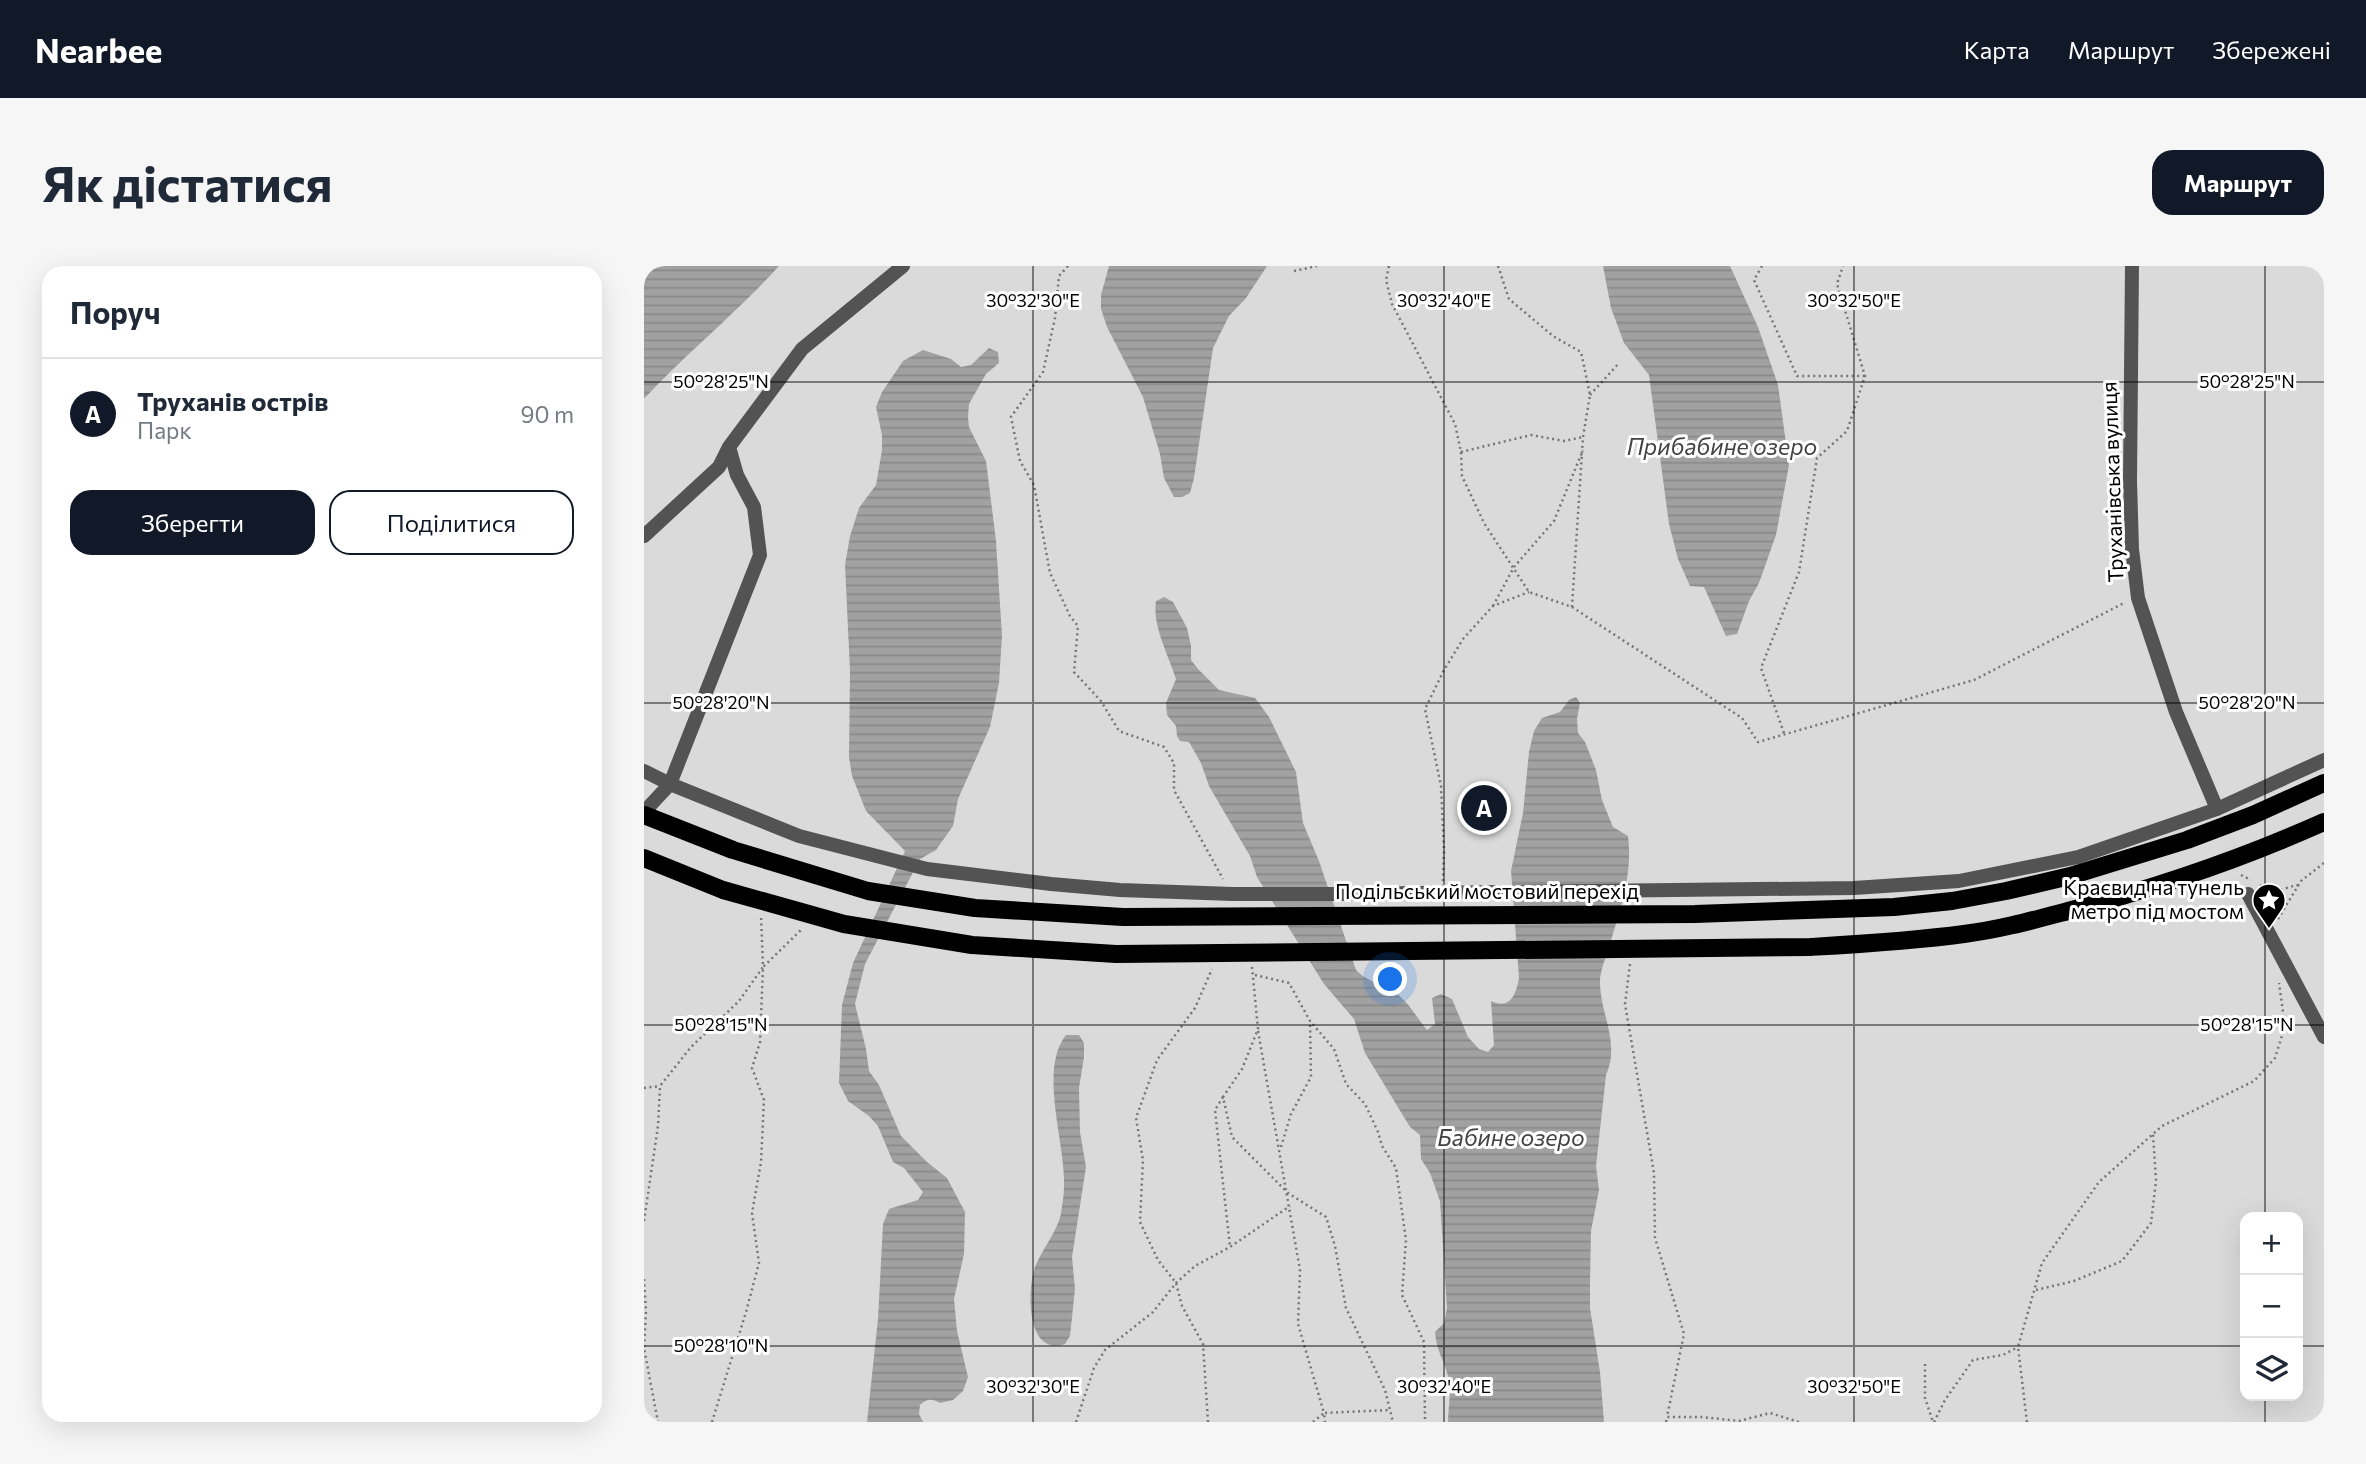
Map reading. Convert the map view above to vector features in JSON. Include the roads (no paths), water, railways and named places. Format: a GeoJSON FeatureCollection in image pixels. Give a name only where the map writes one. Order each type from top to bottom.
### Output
{"type":"FeatureCollection","features":[{"type":"Feature","properties":{"kind":"main road","name":"Подільський мостовий перехід"},"geometry":{"type":"LineString","coordinates":[[644,814],[733,850],[868,891],[975,908],[1123,916],[1695,914],[1894,907],[2006,891],[2070,877],[2187,840],[2253,815],[2324,783]]}},
{"type":"Feature","properties":{"kind":"main road"},"geometry":{"type":"LineString","coordinates":[[644,858],[723,890],[844,924],[972,945],[1116,954],[1796,947],[1877,943],[1966,934],[2046,917],[2181,878],[2247,855],[2324,822]]}},
{"type":"Feature","properties":{"kind":"street"},"geometry":{"type":"LineString","coordinates":[[644,536],[719,467],[729,447],[803,349],[903,266]]}},
{"type":"Feature","properties":{"kind":"street","name":"Труханівська вулиця"},"geometry":{"type":"LineString","coordinates":[[2132,266],[2130,481],[2132,549],[2138,598],[2176,712],[2217,809]]}},
{"type":"Feature","properties":{"kind":"street"},"geometry":{"type":"LineString","coordinates":[[644,814],[670,784],[760,555],[754,507],[737,475],[729,447]]}},
{"type":"Feature","properties":{"kind":"street"},"geometry":{"type":"LineString","coordinates":[[644,771],[799,836],[927,869],[1064,885],[1233,894],[1334,894],[1854,888],[1959,881],[2078,857],[2217,809],[2324,760]]}},
{"type":"Feature","properties":{"kind":"street"},"geometry":{"type":"LineString","coordinates":[[2248,894],[2324,1037]]}},
{"type":"Feature","properties":{"kind":"water"},"geometry":{"type":"Polygon","coordinates":[[[644,266],[779,266],[644,399],[644,266]]]}},
{"type":"Feature","properties":{"kind":"water"},"geometry":{"type":"Polygon","coordinates":[[[1109,266],[1267,266],[1246,298],[1229,316],[1213,348],[1194,478],[1190,493],[1182,497],[1174,497],[1164,478],[1160,454],[1143,397],[1107,327],[1101,309],[1101,295],[1109,266]]]}},
{"type":"Feature","properties":{"kind":"water","name":"Прибабине озеро"},"geometry":{"type":"Polygon","coordinates":[[[1603,266],[1730,266],[1758,327],[1778,385],[1789,465],[1776,535],[1737,634],[1726,636],[1704,587],[1690,586],[1678,559],[1669,524],[1649,375],[1624,343],[1611,308],[1603,266]]]}},
{"type":"Feature","properties":{"kind":"water"},"geometry":{"type":"Polygon","coordinates":[[[989,348],[998,352],[999,363],[986,374],[969,404],[968,417],[969,427],[986,461],[996,541],[1002,636],[999,683],[990,727],[958,799],[953,826],[936,850],[920,859],[865,964],[855,1004],[869,1071],[879,1085],[901,1136],[947,1178],[965,1212],[964,1254],[954,1299],[957,1331],[968,1377],[963,1391],[953,1400],[940,1403],[930,1400],[920,1405],[919,1414],[923,1422],[867,1422],[878,1319],[883,1224],[889,1209],[918,1200],[923,1192],[904,1168],[893,1162],[878,1126],[848,1101],[839,1083],[842,1005],[853,963],[905,851],[866,811],[852,776],[849,757],[850,671],[845,565],[859,508],[876,485],[882,435],[876,407],[882,392],[903,361],[923,350],[951,359],[961,367],[971,365],[989,348]]]}},
{"type":"Feature","properties":{"kind":"water","name":"Бабине озеро"},"geometry":{"type":"Polygon","coordinates":[[[1164,597],[1173,602],[1187,628],[1191,660],[1198,669],[1219,690],[1255,698],[1269,717],[1296,772],[1303,823],[1319,861],[1356,970],[1369,980],[1396,993],[1427,1030],[1435,1024],[1432,998],[1441,994],[1452,999],[1468,1037],[1479,1049],[1488,1052],[1494,1045],[1491,1001],[1503,1004],[1511,999],[1519,978],[1511,871],[1523,813],[1529,752],[1534,731],[1542,718],[1560,712],[1569,700],[1576,697],[1580,703],[1578,733],[1585,742],[1596,770],[1602,800],[1613,827],[1628,836],[1629,850],[1624,892],[1600,979],[1611,1051],[1596,1166],[1599,1190],[1591,1231],[1590,1308],[1600,1372],[1604,1422],[1448,1422],[1449,1382],[1435,1332],[1444,1323],[1447,1308],[1440,1201],[1430,1173],[1421,1159],[1420,1135],[1410,1127],[1365,1053],[1354,1019],[1324,984],[1257,877],[1250,856],[1209,786],[1201,763],[1189,742],[1180,741],[1176,726],[1167,715],[1166,703],[1176,679],[1156,620],[1156,601],[1164,597]]]}},
{"type":"Feature","properties":{"kind":"water"},"geometry":{"type":"Polygon","coordinates":[[[1066,1035],[1079,1035],[1084,1043],[1079,1088],[1080,1132],[1086,1167],[1072,1257],[1075,1289],[1070,1336],[1065,1344],[1052,1345],[1043,1341],[1036,1331],[1032,1319],[1031,1291],[1035,1267],[1059,1221],[1063,1200],[1064,1170],[1055,1108],[1054,1067],[1058,1050],[1066,1035]]]}},
{"type":"Feature","properties":{"kind":"tunnel"},"geometry":{"type":"LineString","coordinates":[[2219,817],[2248,894]]}},
{"type":"Feature","properties":{"kind":"place","name":"Труханів острів"},"geometry":{"type":"Point","coordinates":[1484,808]}},
{"type":"Feature","properties":{"kind":"place","name":"Краєвид на тунель метро під мостом"},"geometry":{"type":"Point","coordinates":[2269,930]}}]}
